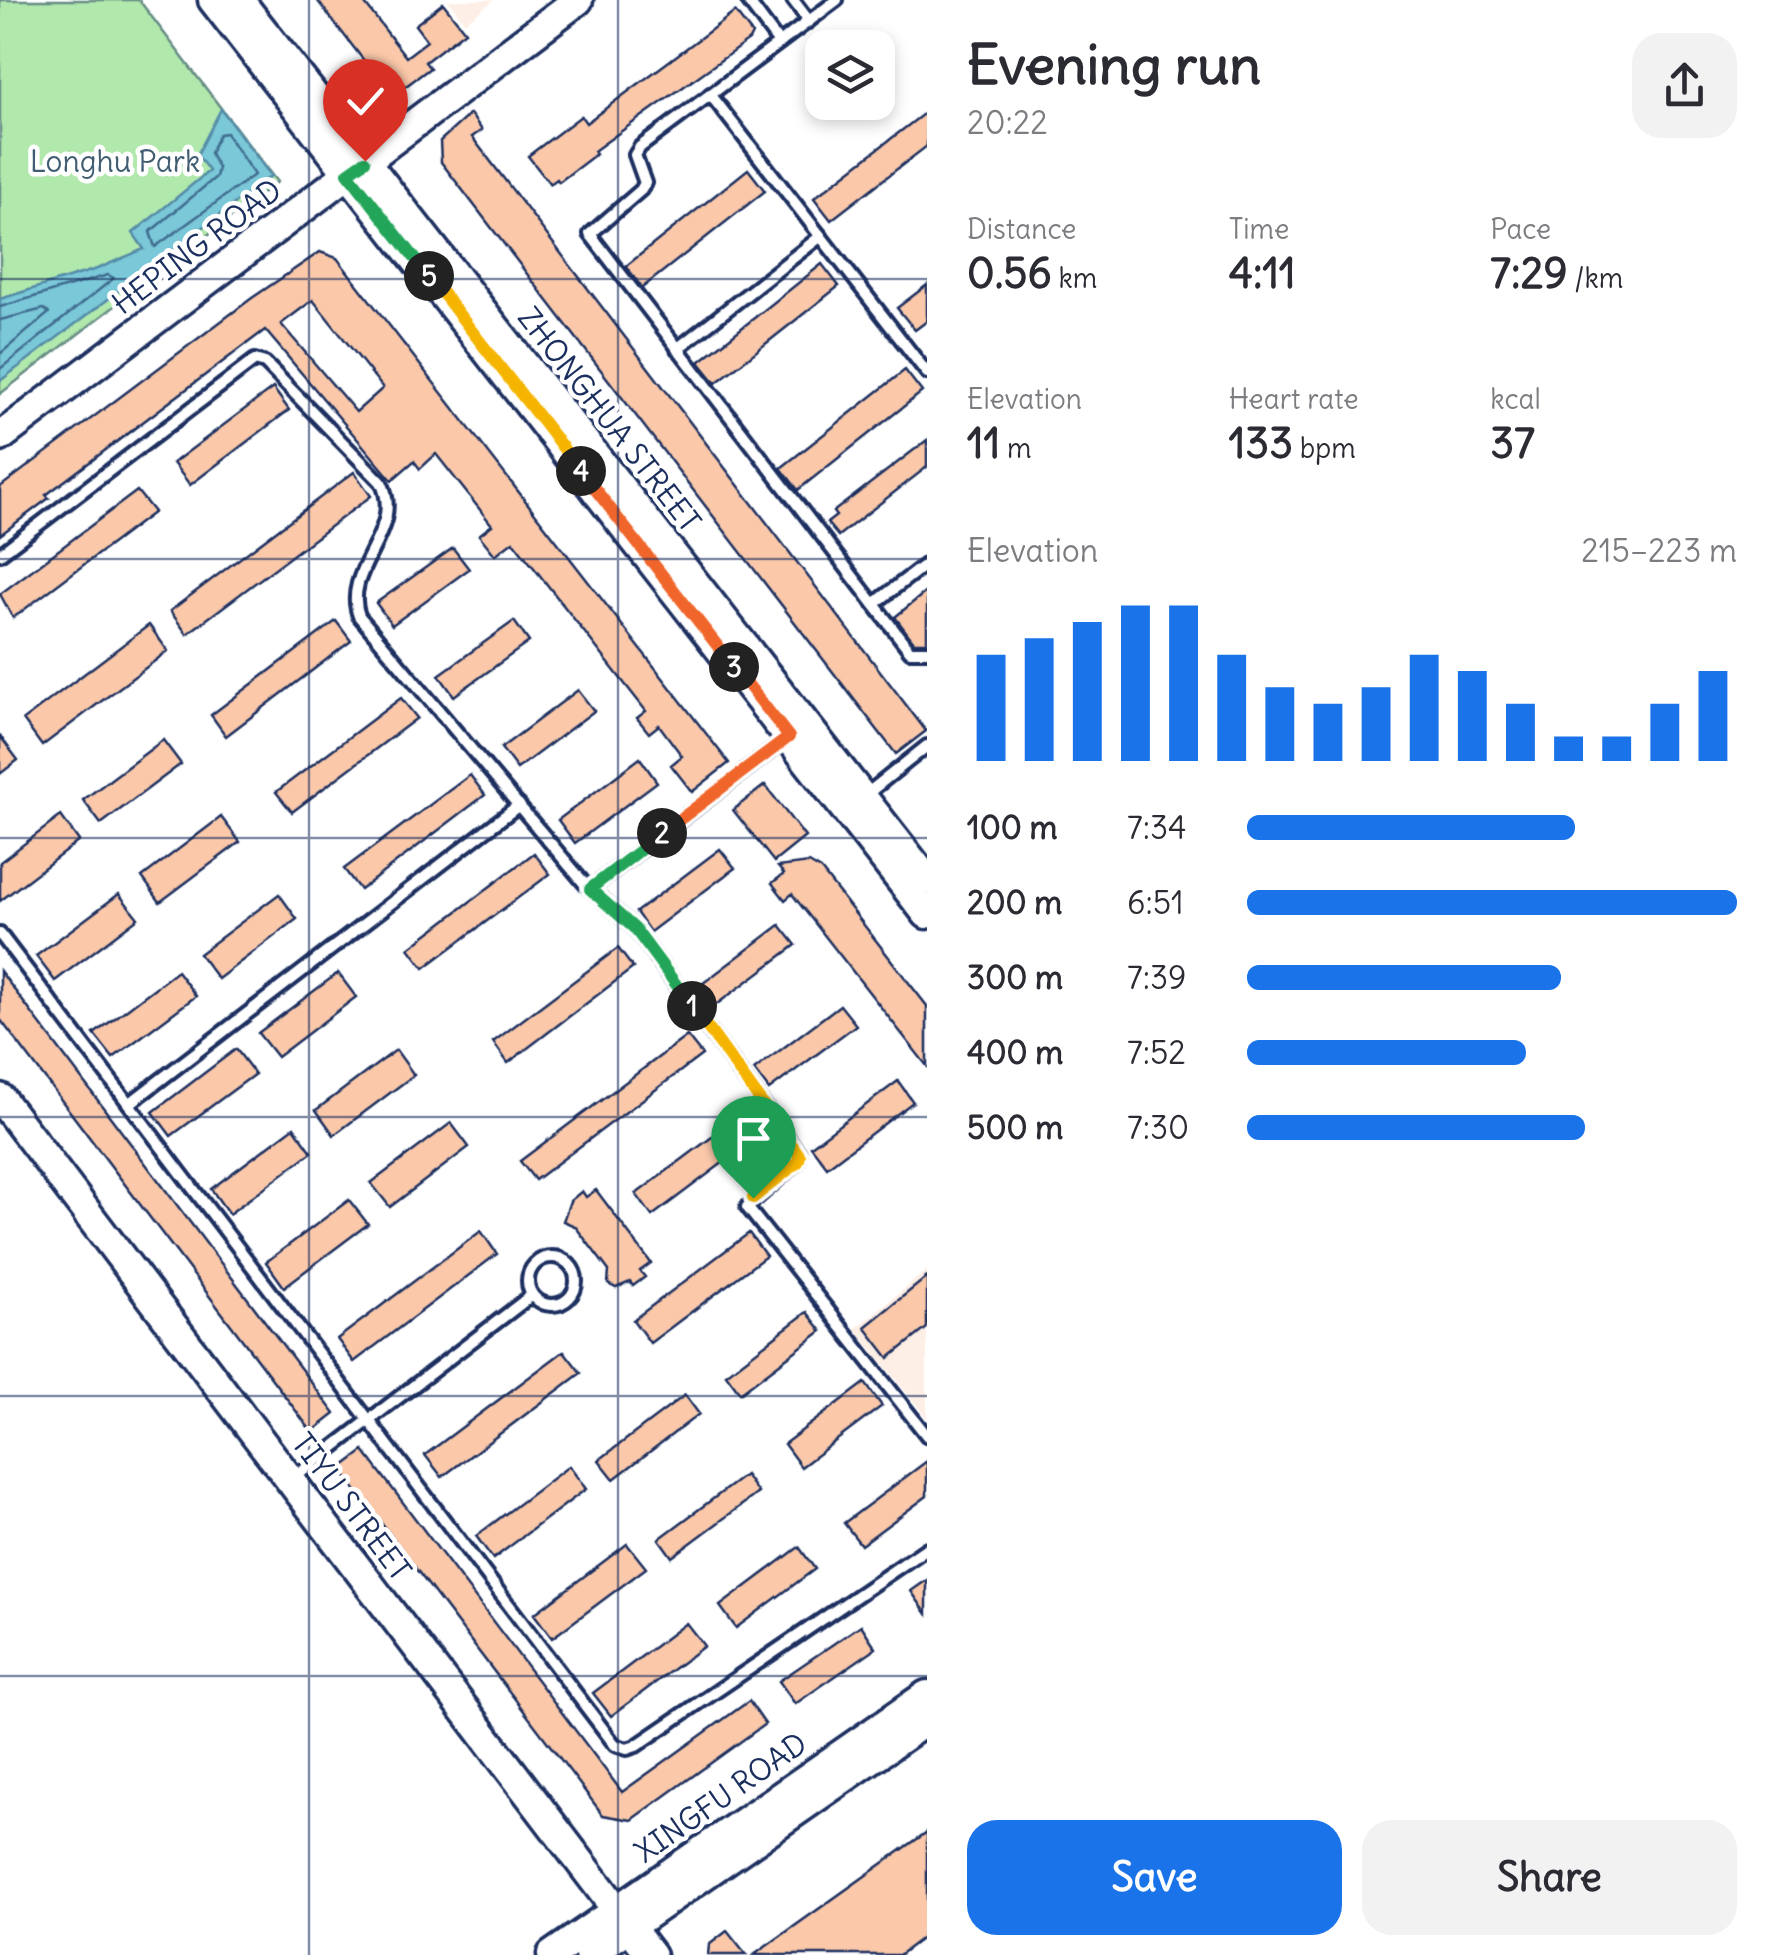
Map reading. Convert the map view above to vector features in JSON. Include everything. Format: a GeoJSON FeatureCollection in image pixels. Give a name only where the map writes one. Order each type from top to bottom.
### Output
{"type":"FeatureCollection","features":[{"type":"Feature","properties":{"kind":"street","name":"ZHONGHUA STREET"},"geometry":{"type":"LineString","coordinates":[[213,0],[357,167],[927,880]]}},
{"type":"Feature","properties":{"kind":"street","name":"ZHONGHUA STREET"},"geometry":{"type":"LineString","coordinates":[[239,0],[357,167],[927,914]]}},
{"type":"Feature","properties":{"kind":"street","name":"HEPING ROAD"},"geometry":{"type":"LineString","coordinates":[[0,437],[578,0]]}},
{"type":"Feature","properties":{"kind":"street","name":"TIYU STREET"},"geometry":{"type":"LineString","coordinates":[[0,1098],[651,1955]]}},
{"type":"Feature","properties":{"kind":"street","name":"XINGFU ROAD"},"geometry":{"type":"LineString","coordinates":[[589,1955],[623,1918],[927,1695]]}},
{"type":"Feature","properties":{"kind":"street","name":"XINGFU ROAD"},"geometry":{"type":"LineString","coordinates":[[552,1955],[623,1918],[927,1720]]}},
{"type":"Feature","properties":{"kind":"lane"},"geometry":{"type":"LineString","coordinates":[[747,0],[779,43]]}},
{"type":"Feature","properties":{"kind":"lane"},"geometry":{"type":"LineString","coordinates":[[793,0],[809,21]]}},
{"type":"Feature","properties":{"kind":"lane"},"geometry":{"type":"LineString","coordinates":[[836,0],[635,151],[645,183],[642,190],[590,234],[910,651],[927,651]]}},
{"type":"Feature","properties":{"kind":"lane"},"geometry":{"type":"LineString","coordinates":[[710,94],[927,373]]}},
{"type":"Feature","properties":{"kind":"lane"},"geometry":{"type":"LineString","coordinates":[[677,349],[820,236]]}},
{"type":"Feature","properties":{"kind":"lane"},"geometry":{"type":"LineString","coordinates":[[0,554],[255,360],[265,362],[381,482],[389,498],[386,522],[355,593],[360,616],[590,889],[635,929],[798,1152],[798,1162],[747,1208],[927,1436]]}},
{"type":"Feature","properties":{"kind":"lane"},"geometry":{"type":"LineString","coordinates":[[874,604],[927,562]]}},
{"type":"Feature","properties":{"kind":"lane"},"geometry":{"type":"LineString","coordinates":[[590,889],[789,737]]}},
{"type":"Feature","properties":{"kind":"lane"},"geometry":{"type":"LineString","coordinates":[[862,797],[927,746]]}},
{"type":"Feature","properties":{"kind":"lane"},"geometry":{"type":"LineString","coordinates":[[129,1104],[519,805]]}},
{"type":"Feature","properties":{"kind":"lane"},"geometry":{"type":"LineString","coordinates":[[0,934],[621,1748],[636,1746],[927,1548]]}},
{"type":"Feature","properties":{"kind":"lane"},"geometry":{"type":"LineString","coordinates":[[559,1258],[572,1268],[576,1284],[568,1298],[546,1304],[532,1294],[528,1277],[542,1259],[559,1258]]}},
{"type":"Feature","properties":{"kind":"lane"},"geometry":{"type":"LineString","coordinates":[[290,1480],[532,1294]]}},
{"type":"Feature","properties":{"kind":"shaded area"},"geometry":{"type":"Polygon","coordinates":[[[448,0],[494,0],[465,22],[448,0]]]}},
{"type":"Feature","properties":{"kind":"shaded area"},"geometry":{"type":"Polygon","coordinates":[[[927,1270],[927,1418],[855,1329],[927,1270]]]}},
{"type":"Feature","properties":{"kind":"green space","name":"Longhu Park"},"geometry":{"type":"Polygon","coordinates":[[[0,0],[139,0],[277,182],[0,394],[0,0]]]}},
{"type":"Feature","properties":{"kind":"water"},"geometry":{"type":"Polygon","coordinates":[[[221,109],[271,176],[0,381],[0,299],[97,269],[144,249],[133,233],[209,171],[197,155],[221,109]]]}},
{"type":"Feature","properties":{"kind":"building"},"geometry":{"type":"Polygon","coordinates":[[[317,0],[362,0],[406,57],[427,41],[415,25],[443,3],[465,31],[425,62],[430,68],[406,86],[392,89],[382,84],[317,0]]]}},
{"type":"Feature","properties":{"kind":"building"},"geometry":{"type":"Polygon","coordinates":[[[735,12],[752,34],[749,40],[602,145],[559,182],[557,179],[550,184],[528,156],[581,116],[586,123],[735,12]]]}},
{"type":"Feature","properties":{"kind":"building"},"geometry":{"type":"Polygon","coordinates":[[[927,111],[927,146],[831,220],[814,198],[927,111]]]}},
{"type":"Feature","properties":{"kind":"building"},"geometry":{"type":"Polygon","coordinates":[[[470,114],[482,130],[472,137],[926,731],[896,754],[441,162],[440,141],[470,114]]]}},
{"type":"Feature","properties":{"kind":"building"},"geometry":{"type":"Polygon","coordinates":[[[748,169],[765,191],[642,288],[626,266],[748,169]]]}},
{"type":"Feature","properties":{"kind":"building"},"geometry":{"type":"Polygon","coordinates":[[[320,252],[337,258],[729,763],[692,792],[671,765],[682,756],[659,725],[649,733],[637,718],[646,711],[513,541],[495,555],[479,535],[492,525],[436,454],[420,469],[414,461],[392,480],[265,330],[46,495],[49,498],[0,535],[0,487],[252,298],[320,252]],[[313,300],[281,324],[356,412],[383,388],[313,300]]]}},
{"type":"Feature","properties":{"kind":"building"},"geometry":{"type":"Polygon","coordinates":[[[822,264],[839,286],[716,383],[699,362],[822,264]]]}},
{"type":"Feature","properties":{"kind":"building"},"geometry":{"type":"Polygon","coordinates":[[[927,285],[927,321],[915,330],[897,308],[927,285]]]}},
{"type":"Feature","properties":{"kind":"building"},"geometry":{"type":"Polygon","coordinates":[[[905,370],[922,392],[798,490],[781,468],[905,370]]]}},
{"type":"Feature","properties":{"kind":"building"},"geometry":{"type":"Polygon","coordinates":[[[273,388],[289,410],[190,485],[173,463],[273,388]]]}},
{"type":"Feature","properties":{"kind":"building"},"geometry":{"type":"Polygon","coordinates":[[[927,440],[927,467],[838,536],[827,523],[836,516],[833,512],[927,440]]]}},
{"type":"Feature","properties":{"kind":"building"},"geometry":{"type":"Polygon","coordinates":[[[354,472],[371,496],[187,634],[170,611],[354,472]]]}},
{"type":"Feature","properties":{"kind":"building"},"geometry":{"type":"Polygon","coordinates":[[[137,491],[154,512],[13,618],[0,594],[137,491]]]}},
{"type":"Feature","properties":{"kind":"building"},"geometry":{"type":"Polygon","coordinates":[[[453,548],[469,569],[392,625],[376,603],[453,548]]]}},
{"type":"Feature","properties":{"kind":"building"},"geometry":{"type":"Polygon","coordinates":[[[927,591],[927,642],[914,642],[895,617],[927,591]]]}},
{"type":"Feature","properties":{"kind":"building"},"geometry":{"type":"Polygon","coordinates":[[[336,621],[351,641],[226,736],[211,715],[336,621]]]}},
{"type":"Feature","properties":{"kind":"building"},"geometry":{"type":"Polygon","coordinates":[[[514,621],[529,642],[454,696],[439,675],[514,621]]]}},
{"type":"Feature","properties":{"kind":"building"},"geometry":{"type":"Polygon","coordinates":[[[149,625],[168,651],[42,746],[23,720],[149,625]]]}},
{"type":"Feature","properties":{"kind":"building"},"geometry":{"type":"Polygon","coordinates":[[[578,690],[594,711],[517,769],[501,748],[578,690]]]}},
{"type":"Feature","properties":{"kind":"building"},"geometry":{"type":"Polygon","coordinates":[[[401,698],[417,718],[292,812],[276,792],[401,698]]]}},
{"type":"Feature","properties":{"kind":"building"},"geometry":{"type":"Polygon","coordinates":[[[0,736],[18,760],[0,774],[0,736]]]}},
{"type":"Feature","properties":{"kind":"building"},"geometry":{"type":"Polygon","coordinates":[[[163,740],[181,764],[101,824],[83,800],[163,740]]]}},
{"type":"Feature","properties":{"kind":"building"},"geometry":{"type":"Polygon","coordinates":[[[640,758],[657,782],[575,843],[558,820],[640,758]]]}},
{"type":"Feature","properties":{"kind":"building"},"geometry":{"type":"Polygon","coordinates":[[[470,775],[485,795],[360,890],[344,869],[470,775]]]}},
{"type":"Feature","properties":{"kind":"building"},"geometry":{"type":"Polygon","coordinates":[[[765,785],[805,837],[774,862],[733,810],[765,785]]]}},
{"type":"Feature","properties":{"kind":"building"},"geometry":{"type":"Polygon","coordinates":[[[61,816],[79,841],[0,901],[0,862],[61,816]]]}},
{"type":"Feature","properties":{"kind":"building"},"geometry":{"type":"Polygon","coordinates":[[[221,817],[240,842],[160,902],[142,877],[221,817]]]}},
{"type":"Feature","properties":{"kind":"building"},"geometry":{"type":"Polygon","coordinates":[[[720,849],[735,868],[650,932],[636,912],[720,849]]]}},
{"type":"Feature","properties":{"kind":"building"},"geometry":{"type":"Polygon","coordinates":[[[534,853],[550,874],[424,968],[409,948],[534,853]]]}},
{"type":"Feature","properties":{"kind":"building"},"geometry":{"type":"Polygon","coordinates":[[[809,863],[821,870],[927,1006],[927,1066],[792,894],[785,900],[772,883],[784,874],[778,867],[809,863]]]}},
{"type":"Feature","properties":{"kind":"building"},"geometry":{"type":"Polygon","coordinates":[[[119,894],[138,918],[55,981],[36,956],[119,894]]]}},
{"type":"Feature","properties":{"kind":"building"},"geometry":{"type":"Polygon","coordinates":[[[279,894],[297,919],[218,979],[199,954],[279,894]]]}},
{"type":"Feature","properties":{"kind":"building"},"geometry":{"type":"Polygon","coordinates":[[[780,925],[796,945],[709,1010],[694,990],[780,925]]]}},
{"type":"Feature","properties":{"kind":"building"},"geometry":{"type":"Polygon","coordinates":[[[618,948],[633,968],[508,1063],[493,1042],[618,948]]]}},
{"type":"Feature","properties":{"kind":"building"},"geometry":{"type":"Polygon","coordinates":[[[0,971],[335,1414],[312,1432],[0,1019],[0,971]]]}},
{"type":"Feature","properties":{"kind":"building"},"geometry":{"type":"Polygon","coordinates":[[[177,971],[196,996],[113,1058],[94,1034],[177,971]]]}},
{"type":"Feature","properties":{"kind":"building"},"geometry":{"type":"Polygon","coordinates":[[[338,973],[356,997],[277,1057],[258,1033],[338,973]]]}},
{"type":"Feature","properties":{"kind":"building"},"geometry":{"type":"Polygon","coordinates":[[[840,1005],[856,1025],[769,1090],[754,1070],[840,1005]]]}},
{"type":"Feature","properties":{"kind":"building"},"geometry":{"type":"Polygon","coordinates":[[[687,1036],[702,1055],[535,1180],[520,1161],[687,1036]]]}},
{"type":"Feature","properties":{"kind":"building"},"geometry":{"type":"Polygon","coordinates":[[[236,1049],[255,1074],[171,1136],[153,1112],[236,1049]]]}},
{"type":"Feature","properties":{"kind":"building"},"geometry":{"type":"Polygon","coordinates":[[[396,1050],[414,1075],[334,1135],[316,1110],[396,1050]]]}},
{"type":"Feature","properties":{"kind":"building"},"geometry":{"type":"Polygon","coordinates":[[[898,1081],[913,1102],[827,1167],[811,1146],[898,1081]]]}},
{"type":"Feature","properties":{"kind":"building"},"geometry":{"type":"Polygon","coordinates":[[[748,1110],[764,1132],[652,1216],[636,1194],[748,1110]]]}},
{"type":"Feature","properties":{"kind":"building"},"geometry":{"type":"Polygon","coordinates":[[[451,1123],[469,1147],[390,1207],[371,1183],[451,1123]]]}},
{"type":"Feature","properties":{"kind":"building"},"geometry":{"type":"Polygon","coordinates":[[[294,1127],[312,1152],[229,1214],[211,1189],[294,1127]]]}},
{"type":"Feature","properties":{"kind":"building"},"geometry":{"type":"Polygon","coordinates":[[[596,1190],[651,1263],[640,1271],[645,1277],[633,1286],[630,1282],[616,1288],[608,1284],[609,1271],[575,1226],[563,1221],[570,1201],[582,1191],[586,1197],[596,1190]]]}},
{"type":"Feature","properties":{"kind":"building"},"geometry":{"type":"Polygon","coordinates":[[[349,1200],[368,1224],[284,1287],[266,1262],[349,1200]]]}},
{"type":"Feature","properties":{"kind":"building"},"geometry":{"type":"Polygon","coordinates":[[[481,1231],[497,1254],[354,1362],[337,1339],[481,1231]]]}},
{"type":"Feature","properties":{"kind":"building"},"geometry":{"type":"Polygon","coordinates":[[[749,1233],[766,1256],[650,1343],[633,1320],[749,1233]]]}},
{"type":"Feature","properties":{"kind":"building"},"geometry":{"type":"Polygon","coordinates":[[[927,1277],[927,1328],[889,1358],[865,1327],[927,1277]]]}},
{"type":"Feature","properties":{"kind":"building"},"geometry":{"type":"Polygon","coordinates":[[[807,1312],[822,1331],[740,1393],[726,1374],[807,1312]]]}},
{"type":"Feature","properties":{"kind":"building"},"geometry":{"type":"Polygon","coordinates":[[[564,1351],[581,1373],[442,1477],[425,1455],[564,1351]]]}},
{"type":"Feature","properties":{"kind":"building"},"geometry":{"type":"Polygon","coordinates":[[[865,1383],[882,1406],[801,1467],[784,1444],[865,1383]]]}},
{"type":"Feature","properties":{"kind":"building"},"geometry":{"type":"Polygon","coordinates":[[[685,1395],[699,1414],[614,1479],[599,1460],[685,1395]]]}},
{"type":"Feature","properties":{"kind":"building"},"geometry":{"type":"Polygon","coordinates":[[[364,1451],[622,1792],[749,1701],[765,1724],[632,1820],[603,1815],[340,1469],[364,1451]]]}},
{"type":"Feature","properties":{"kind":"building"},"geometry":{"type":"Polygon","coordinates":[[[927,1461],[927,1496],[861,1545],[844,1523],[927,1461]]]}},
{"type":"Feature","properties":{"kind":"building"},"geometry":{"type":"Polygon","coordinates":[[[569,1466],[586,1489],[493,1559],[476,1536],[569,1466]]]}},
{"type":"Feature","properties":{"kind":"building"},"geometry":{"type":"Polygon","coordinates":[[[745,1475],[758,1493],[672,1557],[659,1539],[745,1475]]]}},
{"type":"Feature","properties":{"kind":"building"},"geometry":{"type":"Polygon","coordinates":[[[627,1544],[646,1568],[552,1638],[534,1614],[627,1544]]]}},
{"type":"Feature","properties":{"kind":"building"},"geometry":{"type":"Polygon","coordinates":[[[799,1547],[815,1569],[736,1628],[720,1606],[799,1547]]]}},
{"type":"Feature","properties":{"kind":"building"},"geometry":{"type":"Polygon","coordinates":[[[927,1580],[927,1614],[911,1591],[927,1580]]]}},
{"type":"Feature","properties":{"kind":"building"},"geometry":{"type":"Polygon","coordinates":[[[686,1623],[704,1646],[611,1716],[593,1693],[686,1623]]]}},
{"type":"Feature","properties":{"kind":"building"},"geometry":{"type":"Polygon","coordinates":[[[861,1625],[876,1648],[795,1704],[779,1681],[861,1625]]]}},
{"type":"Feature","properties":{"kind":"building"},"geometry":{"type":"Polygon","coordinates":[[[927,1832],[927,1934],[899,1955],[754,1955],[927,1832]]]}},
{"type":"Feature","properties":{"kind":"building"},"geometry":{"type":"Polygon","coordinates":[[[727,1931],[746,1955],[708,1955],[709,1945],[727,1931]]]}},
{"type":"Feature","properties":{"kind":"route"},"geometry":{"type":"LineString","coordinates":[[365,161],[348,173],[789,737],[590,889],[635,929],[798,1152],[798,1162],[753,1198]]}}]}
